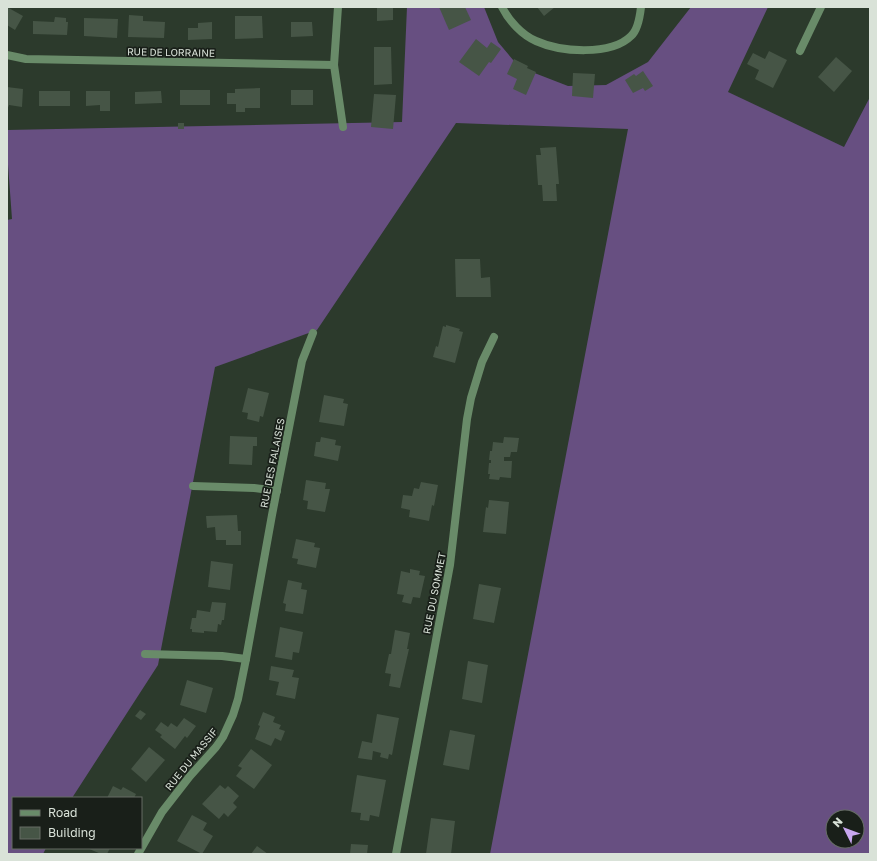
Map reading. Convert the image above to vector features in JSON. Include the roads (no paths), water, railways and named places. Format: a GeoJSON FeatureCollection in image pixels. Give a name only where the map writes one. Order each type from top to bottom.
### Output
{"type":"FeatureCollection","features":[{"type":"Feature","properties":{"kind":"street"},"geometry":{"type":"LineString","coordinates":[[338,7],[334,65],[343,127]]}},
{"type":"Feature","properties":{"kind":"street"},"geometry":{"type":"LineString","coordinates":[[502,7],[505,13],[515,24],[535,41],[551,47],[579,50],[610,48],[632,36],[638,23],[641,7]]}},
{"type":"Feature","properties":{"kind":"street"},"geometry":{"type":"LineString","coordinates":[[800,51],[821,7]]}},
{"type":"Feature","properties":{"kind":"street","name":"RUE DE LORRAINE"},"geometry":{"type":"LineString","coordinates":[[7,55],[26,59],[334,65]]}},
{"type":"Feature","properties":{"kind":"street","name":"RUE DES FALAISES"},"geometry":{"type":"LineString","coordinates":[[257,599],[302,361],[313,332]]}},
{"type":"Feature","properties":{"kind":"street","name":"RUE DU SOMMET"},"geometry":{"type":"LineString","coordinates":[[396,854],[452,551],[467,419],[471,398],[482,362],[494,337]]}},
{"type":"Feature","properties":{"kind":"street"},"geometry":{"type":"LineString","coordinates":[[193,486],[254,488],[277,491]]}},
{"type":"Feature","properties":{"kind":"street","name":"RUE DU MASSIF"},"geometry":{"type":"LineString","coordinates":[[141,853],[162,812],[223,737],[233,715],[238,699],[257,599]]}},
{"type":"Feature","properties":{"kind":"street"},"geometry":{"type":"LineString","coordinates":[[144,654],[222,656],[246,659]]}}]}
